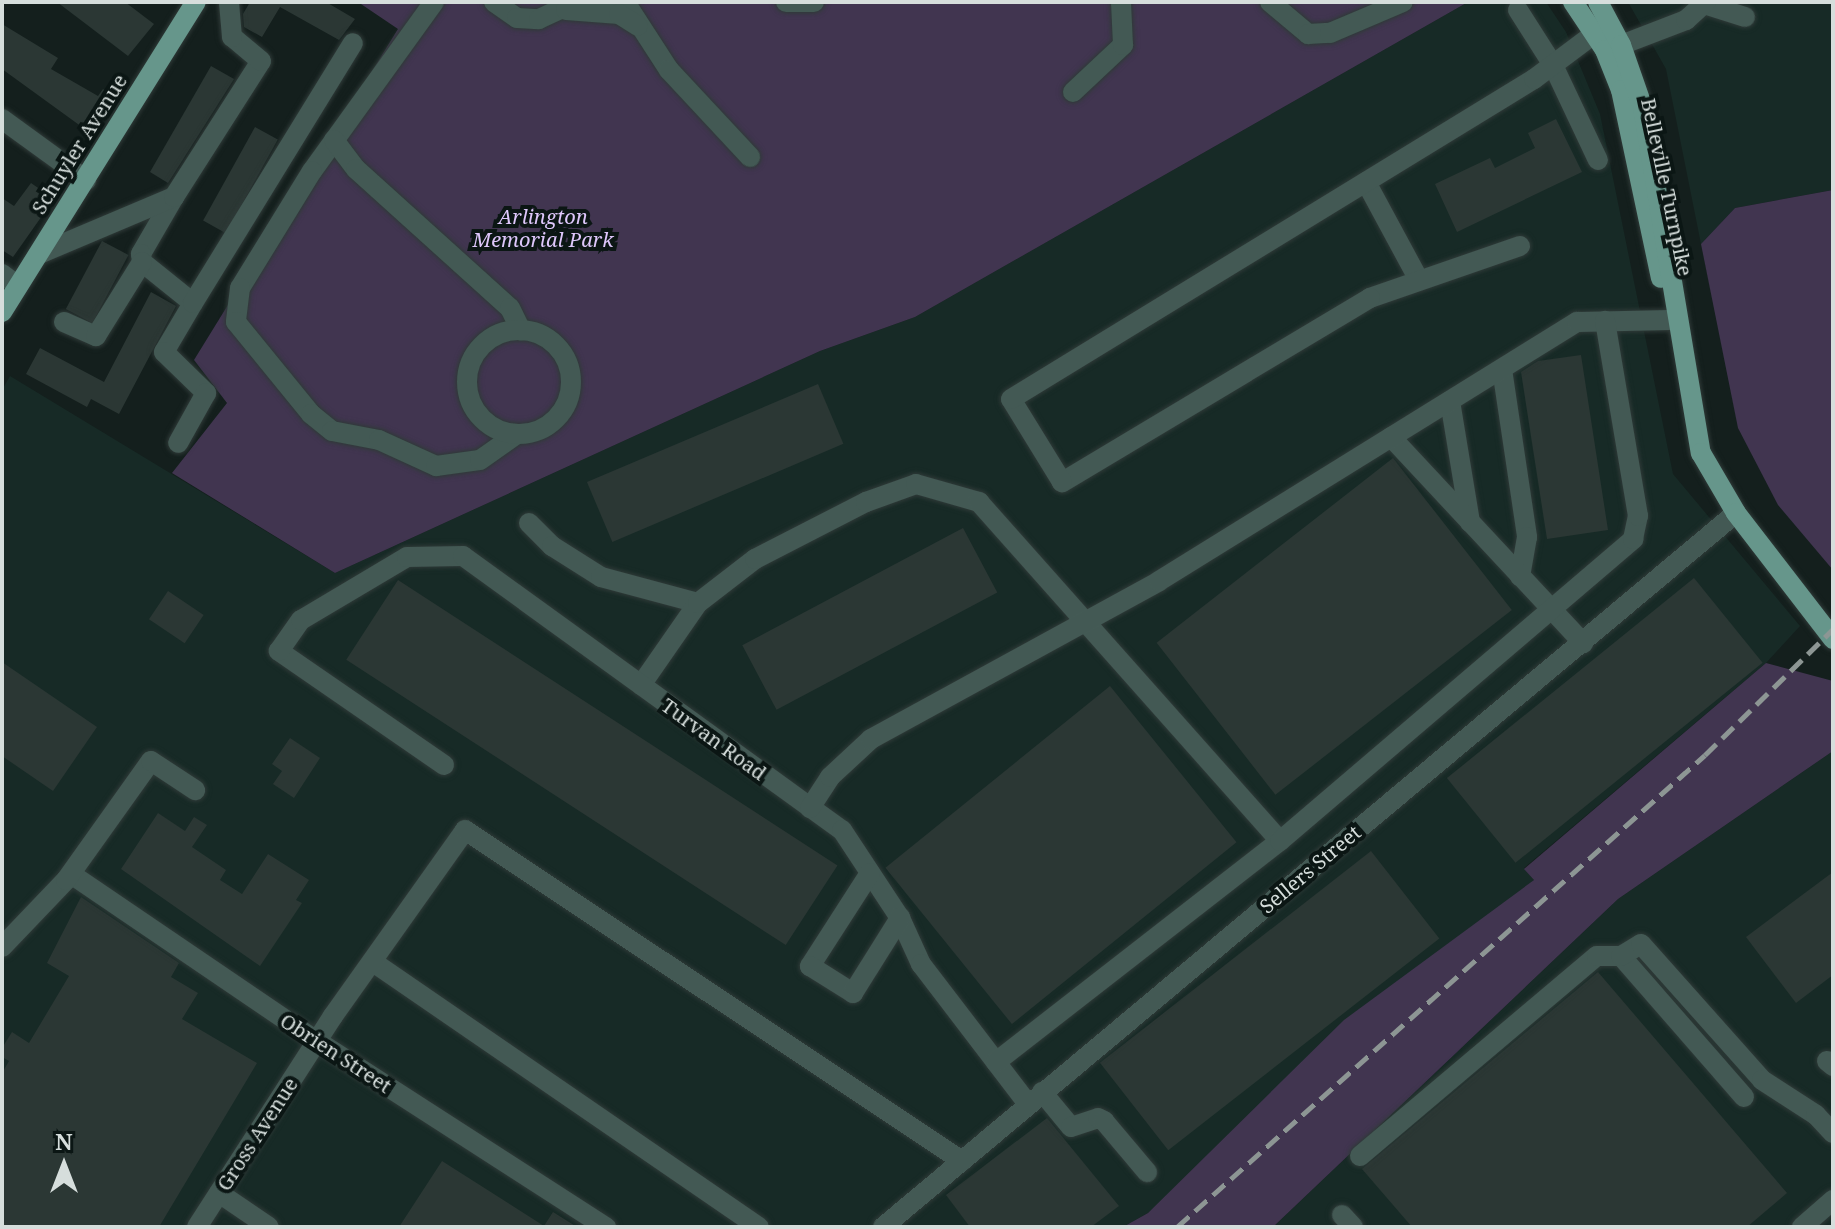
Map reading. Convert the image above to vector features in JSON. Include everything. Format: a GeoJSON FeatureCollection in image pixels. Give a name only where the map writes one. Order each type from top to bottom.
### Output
{"type":"FeatureCollection","features":[{"type":"Feature","properties":{"kind":"main road","name":"Belleville Turnpike"},"geometry":{"type":"LineString","coordinates":[[1573,2],[1594,34],[1613,48],[1643,108],[1662,200],[1701,453],[1736,513],[1833,639]]}},
{"type":"Feature","properties":{"kind":"main road","name":"Belleville Turnpike"},"geometry":{"type":"LineString","coordinates":[[1598,2],[1613,48],[1690,391]]}},
{"type":"Feature","properties":{"kind":"main road","name":"Schuyler Avenue"},"geometry":{"type":"LineString","coordinates":[[2,312],[10,280],[39,254],[191,4]]}},
{"type":"Feature","properties":{"kind":"street"},"geometry":{"type":"LineString","coordinates":[[64,322],[96,336],[142,262],[141,254],[174,197],[261,61],[232,37],[229,2]]}},
{"type":"Feature","properties":{"kind":"street"},"geometry":{"type":"LineString","coordinates":[[434,2],[334,140],[240,288],[235,308],[241,332],[332,431],[379,440],[436,466],[480,460],[517,434]]}},
{"type":"Feature","properties":{"kind":"street"},"geometry":{"type":"LineString","coordinates":[[494,2],[517,18],[539,19],[570,6],[619,14],[639,26]]}},
{"type":"Feature","properties":{"kind":"street"},"geometry":{"type":"LineString","coordinates":[[625,2],[669,70],[750,157]]}},
{"type":"Feature","properties":{"kind":"street"},"geometry":{"type":"LineString","coordinates":[[786,2],[814,2]]}},
{"type":"Feature","properties":{"kind":"street"},"geometry":{"type":"LineString","coordinates":[[1073,92],[1123,45],[1121,2]]}},
{"type":"Feature","properties":{"kind":"street"},"geometry":{"type":"LineString","coordinates":[[1270,2],[1308,34],[1330,33],[1403,2]]}},
{"type":"Feature","properties":{"kind":"street"},"geometry":{"type":"LineString","coordinates":[[1613,48],[1672,27],[1705,3],[1745,17]]}},
{"type":"Feature","properties":{"kind":"street"},"geometry":{"type":"LineString","coordinates":[[1518,10],[1553,65],[1598,160]]}},
{"type":"Feature","properties":{"kind":"street"},"geometry":{"type":"LineString","coordinates":[[1520,246],[1446,274],[1418,278],[1370,298],[1062,482],[1011,399],[1553,65],[1594,34]]}},
{"type":"Feature","properties":{"kind":"street"},"geometry":{"type":"LineString","coordinates":[[178,443],[206,393],[164,352],[353,43]]}},
{"type":"Feature","properties":{"kind":"street"},"geometry":{"type":"LineString","coordinates":[[2,119],[86,180]]}},
{"type":"Feature","properties":{"kind":"street"},"geometry":{"type":"LineString","coordinates":[[334,140],[356,169],[510,308],[521,331]]}},
{"type":"Feature","properties":{"kind":"street"},"geometry":{"type":"LineString","coordinates":[[1366,182],[1418,278]]}},
{"type":"Feature","properties":{"kind":"street"},"geometry":{"type":"LineString","coordinates":[[39,254],[174,197]]}},
{"type":"Feature","properties":{"kind":"street"},"geometry":{"type":"LineString","coordinates":[[142,262],[193,303]]}},
{"type":"Feature","properties":{"kind":"street"},"geometry":{"type":"LineString","coordinates":[[810,808],[830,777],[871,739],[1159,581],[1577,322],[1672,320]]}},
{"type":"Feature","properties":{"kind":"street"},"geometry":{"type":"LineString","coordinates":[[996,1062],[1280,841],[1633,539],[1638,516],[1605,321]]}},
{"type":"Feature","properties":{"kind":"street"},"geometry":{"type":"LineString","coordinates":[[521,331],[549,340],[562,353],[571,387],[555,420],[540,430],[517,434],[493,428],[481,418],[469,397],[467,373],[483,345],[497,335],[521,331]]}},
{"type":"Feature","properties":{"kind":"street"},"geometry":{"type":"LineString","coordinates":[[1502,369],[1527,537],[1520,576]]}},
{"type":"Feature","properties":{"kind":"street"},"geometry":{"type":"LineString","coordinates":[[1450,401],[1470,522]]}},
{"type":"Feature","properties":{"kind":"street"},"geometry":{"type":"LineString","coordinates":[[1391,437],[1583,643]]}},
{"type":"Feature","properties":{"kind":"street"},"geometry":{"type":"LineString","coordinates":[[641,685],[698,603],[755,559],[866,502],[916,484],[979,502],[1081,622],[1280,841]]}},
{"type":"Feature","properties":{"kind":"street","name":"Sellers Street"},"geometry":{"type":"LineString","coordinates":[[883,1227],[1736,513]]}},
{"type":"Feature","properties":{"kind":"street"},"geometry":{"type":"LineString","coordinates":[[529,523],[552,546],[601,577],[698,603]]}},
{"type":"Feature","properties":{"kind":"street","name":"Turvan Road"},"geometry":{"type":"LineString","coordinates":[[444,765],[279,651],[301,620],[407,557],[463,556],[842,830],[900,918],[921,964],[996,1062],[1071,1127],[1098,1118],[1104,1121],[1147,1172]]}},
{"type":"Feature","properties":{"kind":"street"},"geometry":{"type":"LineString","coordinates":[[2,947],[71,874],[151,761],[195,790]]}},
{"type":"Feature","properties":{"kind":"street","name":"Gross Avenue"},"geometry":{"type":"LineString","coordinates":[[197,1227],[317,1041],[465,830],[962,1161]]}},
{"type":"Feature","properties":{"kind":"street"},"geometry":{"type":"LineString","coordinates":[[870,873],[810,966],[853,993],[900,918]]}},
{"type":"Feature","properties":{"kind":"street","name":"Obrien Street"},"geometry":{"type":"LineString","coordinates":[[71,874],[317,1041],[606,1227]]}},
{"type":"Feature","properties":{"kind":"street"},"geometry":{"type":"LineString","coordinates":[[1360,1156],[1597,956],[1621,956],[1641,944],[1762,1080],[1816,1115],[1833,1133]]}},
{"type":"Feature","properties":{"kind":"street"},"geometry":{"type":"LineString","coordinates":[[1621,956],[1744,1097]]}},
{"type":"Feature","properties":{"kind":"street"},"geometry":{"type":"LineString","coordinates":[[373,962],[759,1227]]}},
{"type":"Feature","properties":{"kind":"street"},"geometry":{"type":"LineString","coordinates":[[219,1193],[269,1227]]}},
{"type":"Feature","properties":{"kind":"street"},"geometry":{"type":"LineString","coordinates":[[1802,1227],[1833,1200]]}},
{"type":"Feature","properties":{"kind":"shaded area"},"geometry":{"type":"Polygon","coordinates":[[[1468,2],[1546,2],[1566,32],[1600,114],[1673,474],[1800,626],[1766,663],[1524,868],[1534,880],[1148,1213],[1123,1227],[2,1227],[2,390],[10,376],[335,573],[820,351],[915,317],[1468,2]]]}},
{"type":"Feature","properties":{"kind":"shaded area"},"geometry":{"type":"Polygon","coordinates":[[[1628,2],[1833,2],[1833,190],[1735,208],[1701,244],[1666,69],[1628,2]]]}},
{"type":"Feature","properties":{"kind":"shaded area"},"geometry":{"type":"Polygon","coordinates":[[[1833,751],[1833,1227],[1273,1227],[1618,899],[1833,751]]]}},
{"type":"Feature","properties":{"kind":"green space","name":"Arlington Memorial Park"},"geometry":{"type":"Polygon","coordinates":[[[358,2],[1468,2],[915,317],[820,351],[335,573],[172,473],[227,403],[194,360],[398,29],[358,2]]]}},
{"type":"Feature","properties":{"kind":"green space"},"geometry":{"type":"Polygon","coordinates":[[[1833,190],[1833,570],[1778,505],[1738,428],[1701,244],[1735,208],[1833,190]]]}},
{"type":"Feature","properties":{"kind":"green space"},"geometry":{"type":"Polygon","coordinates":[[[1766,663],[1833,681],[1833,751],[1618,899],[1273,1227],[1123,1227],[1148,1213],[1344,1020],[1534,880],[1524,869],[1766,663]]]}},
{"type":"Feature","properties":{"kind":"building"},"geometry":{"type":"Polygon","coordinates":[[[57,2],[125,2],[154,24],[128,56],[57,2]]]}},
{"type":"Feature","properties":{"kind":"building"},"geometry":{"type":"Polygon","coordinates":[[[250,2],[326,2],[355,19],[339,40],[280,7],[262,37],[244,27],[243,14],[250,2]]]}},
{"type":"Feature","properties":{"kind":"building"},"geometry":{"type":"Polygon","coordinates":[[[2,24],[58,58],[51,69],[98,96],[103,89],[119,101],[93,135],[2,69],[2,24]]]}},
{"type":"Feature","properties":{"kind":"building"},"geometry":{"type":"Polygon","coordinates":[[[211,66],[234,79],[168,183],[150,172],[211,66]]]}},
{"type":"Feature","properties":{"kind":"building"},"geometry":{"type":"Polygon","coordinates":[[[1556,119],[1582,172],[1457,232],[1435,184],[1490,158],[1495,168],[1535,148],[1528,133],[1556,119]]]}},
{"type":"Feature","properties":{"kind":"building"},"geometry":{"type":"Polygon","coordinates":[[[255,127],[278,140],[226,233],[203,221],[255,127]]]}},
{"type":"Feature","properties":{"kind":"building"},"geometry":{"type":"Polygon","coordinates":[[[31,183],[54,199],[13,257],[2,250],[2,198],[14,206],[31,183]]]}},
{"type":"Feature","properties":{"kind":"building"},"geometry":{"type":"Polygon","coordinates":[[[102,241],[128,255],[92,323],[66,309],[102,241]]]}},
{"type":"Feature","properties":{"kind":"building"},"geometry":{"type":"Polygon","coordinates":[[[151,292],[176,306],[119,414],[91,399],[87,407],[26,374],[40,348],[104,382],[151,292]]]}},
{"type":"Feature","properties":{"kind":"building"},"geometry":{"type":"Polygon","coordinates":[[[1581,355],[1608,530],[1547,539],[1521,372],[1538,361],[1581,355]]]}},
{"type":"Feature","properties":{"kind":"building"},"geometry":{"type":"Polygon","coordinates":[[[818,384],[843,444],[612,542],[587,482],[818,384]]]}},
{"type":"Feature","properties":{"kind":"building"},"geometry":{"type":"Polygon","coordinates":[[[1393,458],[1512,610],[1275,795],[1157,643],[1393,458]]]}},
{"type":"Feature","properties":{"kind":"building"},"geometry":{"type":"Polygon","coordinates":[[[963,528],[997,592],[777,710],[742,645],[963,528]]]}},
{"type":"Feature","properties":{"kind":"building"},"geometry":{"type":"Polygon","coordinates":[[[1694,578],[1763,663],[1515,863],[1447,778],[1694,578]]]}},
{"type":"Feature","properties":{"kind":"building"},"geometry":{"type":"Polygon","coordinates":[[[398,580],[837,865],[786,945],[346,660],[398,580]]]}},
{"type":"Feature","properties":{"kind":"building"},"geometry":{"type":"Polygon","coordinates":[[[168,591],[204,615],[185,643],[149,619],[168,591]]]}},
{"type":"Feature","properties":{"kind":"building"},"geometry":{"type":"Polygon","coordinates":[[[2,662],[97,727],[53,791],[2,756],[2,662]]]}},
{"type":"Feature","properties":{"kind":"building"},"geometry":{"type":"Polygon","coordinates":[[[1110,686],[1236,842],[1012,1024],[885,868],[1110,686]]]}},
{"type":"Feature","properties":{"kind":"building"},"geometry":{"type":"Polygon","coordinates":[[[290,738],[320,758],[294,798],[273,784],[282,771],[272,764],[290,738]]]}},
{"type":"Feature","properties":{"kind":"building"},"geometry":{"type":"Polygon","coordinates":[[[158,813],[185,831],[194,817],[207,825],[192,847],[226,870],[220,880],[242,894],[268,854],[309,880],[296,900],[302,903],[260,966],[121,869],[158,813]]]}},
{"type":"Feature","properties":{"kind":"building"},"geometry":{"type":"Polygon","coordinates":[[[1371,851],[1439,938],[1168,1150],[1100,1063],[1371,851]]]}},
{"type":"Feature","properties":{"kind":"building"},"geometry":{"type":"Polygon","coordinates":[[[1833,872],[1833,975],[1796,1003],[1746,937],[1833,872]]]}},
{"type":"Feature","properties":{"kind":"building"},"geometry":{"type":"Polygon","coordinates":[[[81,897],[179,963],[171,977],[198,993],[182,1019],[257,1063],[159,1227],[2,1227],[2,1073],[9,1061],[2,1057],[2,1048],[12,1032],[29,1043],[69,976],[47,963],[81,897]]]}},
{"type":"Feature","properties":{"kind":"building"},"geometry":{"type":"Polygon","coordinates":[[[1598,972],[1787,1193],[1747,1227],[1412,1227],[1362,1169],[1598,972]]]}},
{"type":"Feature","properties":{"kind":"building"},"geometry":{"type":"Polygon","coordinates":[[[1047,1118],[1119,1206],[1091,1227],[970,1227],[946,1195],[1047,1118]]]}},
{"type":"Feature","properties":{"kind":"building"},"geometry":{"type":"Polygon","coordinates":[[[442,1161],[544,1226],[553,1212],[577,1227],[399,1227],[442,1161]]]}},
{"type":"Feature","properties":{"kind":"railway"},"geometry":{"type":"LineString","coordinates":[[1177,1227],[1705,755],[1833,629]]}}]}
